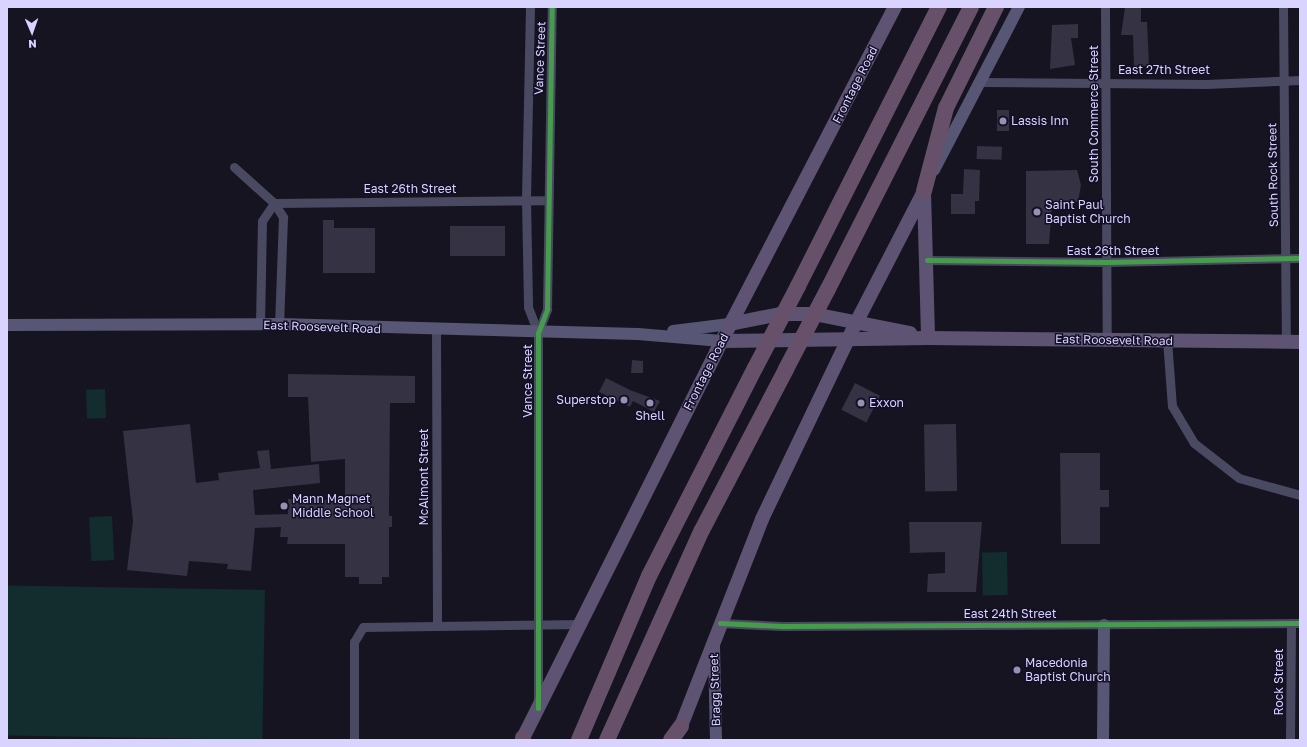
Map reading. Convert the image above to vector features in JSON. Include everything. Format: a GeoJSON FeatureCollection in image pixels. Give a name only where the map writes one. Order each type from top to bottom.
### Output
{"type":"FeatureCollection","features":[{"type":"Feature","properties":{"kind":"highway"},"geometry":{"type":"LineString","coordinates":[[579,740],[649,576],[939,7]]}},
{"type":"Feature","properties":{"kind":"highway"},"geometry":{"type":"LineString","coordinates":[[608,740],[702,530],[828,289],[971,7]]}},
{"type":"Feature","properties":{"kind":"highway"},"geometry":{"type":"LineString","coordinates":[[924,191],[946,108],[996,7]]}},
{"type":"Feature","properties":{"kind":"highway"},"geometry":{"type":"LineString","coordinates":[[671,740],[678,733]]}},
{"type":"Feature","properties":{"kind":"main road","name":"Frontage Road"},"geometry":{"type":"LineString","coordinates":[[523,739],[582,624],[730,324],[895,7]]}},
{"type":"Feature","properties":{"kind":"main road"},"geometry":{"type":"LineString","coordinates":[[678,733],[713,640],[762,519],[849,341],[857,321],[981,82],[1018,7]]}},
{"type":"Feature","properties":{"kind":"main road"},"geometry":{"type":"LineString","coordinates":[[924,191],[928,338]]}},
{"type":"Feature","properties":{"kind":"main road","name":"East Roosevelt Road"},"geometry":{"type":"LineString","coordinates":[[638,334],[730,324],[790,313],[857,321],[928,338]]}},
{"type":"Feature","properties":{"kind":"main road","name":"East Roosevelt Road"},"geometry":{"type":"LineString","coordinates":[[7,325],[279,324],[538,333],[638,334],[722,341],[849,341],[928,338],[1293,342]]}},
{"type":"Feature","properties":{"kind":"main road"},"geometry":{"type":"LineString","coordinates":[[1103,740],[1104,625]]}},
{"type":"Feature","properties":{"kind":"main road","name":"Bragg Street"},"geometry":{"type":"LineString","coordinates":[[713,640],[716,740]]}},
{"type":"Feature","properties":{"kind":"street","name":"Vance Street"},"geometry":{"type":"LineString","coordinates":[[530,7],[526,200],[528,307],[538,333]]}},
{"type":"Feature","properties":{"kind":"street","name":"Vance Street"},"geometry":{"type":"LineString","coordinates":[[538,708],[538,333],[547,309],[546,200],[552,7]]}},
{"type":"Feature","properties":{"kind":"street","name":"South Commerce Street"},"geometry":{"type":"LineString","coordinates":[[1105,7],[1107,340]]}},
{"type":"Feature","properties":{"kind":"street","name":"South Rock Street"},"geometry":{"type":"LineString","coordinates":[[1283,7],[1286,258],[1293,342]]}},
{"type":"Feature","properties":{"kind":"street","name":"East 27th Street"},"geometry":{"type":"LineString","coordinates":[[981,82],[1300,80]]}},
{"type":"Feature","properties":{"kind":"street"},"geometry":{"type":"LineString","coordinates":[[234,167],[274,203],[283,217],[279,324]]}},
{"type":"Feature","properties":{"kind":"street","name":"East 26th Street"},"geometry":{"type":"LineString","coordinates":[[274,203],[546,200]]}},
{"type":"Feature","properties":{"kind":"street"},"geometry":{"type":"LineString","coordinates":[[260,324],[262,221],[274,203]]}},
{"type":"Feature","properties":{"kind":"street","name":"East 26th Street"},"geometry":{"type":"LineString","coordinates":[[926,260],[1106,262],[1300,258]]}},
{"type":"Feature","properties":{"kind":"street","name":"McAlmont Street"},"geometry":{"type":"LineString","coordinates":[[436,330],[441,624]]}},
{"type":"Feature","properties":{"kind":"street"},"geometry":{"type":"LineString","coordinates":[[1167,340],[1172,406],[1194,443],[1239,478],[1300,495]]}},
{"type":"Feature","properties":{"kind":"street","name":"East 24th Street"},"geometry":{"type":"LineString","coordinates":[[720,623],[782,626],[1296,623]]}},
{"type":"Feature","properties":{"kind":"street","name":"Rock Street"},"geometry":{"type":"LineString","coordinates":[[1290,740],[1296,623]]}},
{"type":"Feature","properties":{"kind":"street"},"geometry":{"type":"LineString","coordinates":[[354,740],[357,632],[370,624],[582,624]]}},
{"type":"Feature","properties":{"kind":"green space"},"geometry":{"type":"Polygon","coordinates":[[[105,389],[106,418],[87,419],[86,390],[105,389]]]}},
{"type":"Feature","properties":{"kind":"green space"},"geometry":{"type":"Polygon","coordinates":[[[112,516],[114,560],[91,561],[89,517],[112,516]]]}},
{"type":"Feature","properties":{"kind":"green space"},"geometry":{"type":"Polygon","coordinates":[[[982,552],[1007,552],[1008,595],[983,595],[982,552]]]}},
{"type":"Feature","properties":{"kind":"green space"},"geometry":{"type":"Polygon","coordinates":[[[7,585],[265,590],[262,740],[7,736],[7,585]]]}},
{"type":"Feature","properties":{"kind":"building"},"geometry":{"type":"Polygon","coordinates":[[[1125,7],[1141,7],[1141,22],[1147,22],[1149,66],[1134,66],[1133,35],[1121,35],[1125,7]]]}},
{"type":"Feature","properties":{"kind":"building"},"geometry":{"type":"Polygon","coordinates":[[[1078,24],[1078,38],[1071,38],[1075,65],[1050,69],[1052,25],[1078,24]]]}},
{"type":"Feature","properties":{"kind":"building","name":"Lassis Inn"},"geometry":{"type":"Polygon","coordinates":[[[997,110],[1009,110],[1009,131],[997,131],[997,110]]]}},
{"type":"Feature","properties":{"kind":"building"},"geometry":{"type":"Polygon","coordinates":[[[977,146],[1002,147],[1002,160],[977,159],[977,146]]]}},
{"type":"Feature","properties":{"kind":"building"},"geometry":{"type":"Polygon","coordinates":[[[964,169],[980,170],[979,201],[975,201],[975,214],[951,214],[951,194],[963,194],[964,169]]]}},
{"type":"Feature","properties":{"kind":"building","name":"Saint Paul Baptist Church"},"geometry":{"type":"Polygon","coordinates":[[[1077,170],[1081,185],[1078,202],[1052,204],[1049,244],[1026,244],[1026,171],[1077,170]]]}},
{"type":"Feature","properties":{"kind":"building"},"geometry":{"type":"Polygon","coordinates":[[[323,220],[334,220],[334,228],[375,228],[375,273],[323,273],[323,220]]]}},
{"type":"Feature","properties":{"kind":"building"},"geometry":{"type":"Polygon","coordinates":[[[450,226],[505,226],[505,256],[450,256],[450,226]]]}},
{"type":"Feature","properties":{"kind":"building","name":"Shell"},"geometry":{"type":"Polygon","coordinates":[[[632,360],[643,361],[643,373],[631,373],[632,360]]]}},
{"type":"Feature","properties":{"kind":"building"},"geometry":{"type":"Polygon","coordinates":[[[288,374],[415,376],[415,403],[390,403],[389,516],[392,516],[392,527],[389,527],[389,577],[382,577],[382,584],[359,584],[359,577],[345,577],[345,544],[287,544],[288,537],[280,537],[281,527],[255,528],[251,571],[227,569],[228,564],[189,561],[187,576],[127,570],[133,521],[123,431],[190,424],[196,483],[219,480],[218,473],[260,468],[257,451],[269,450],[271,469],[319,464],[320,483],[253,490],[255,515],[288,514],[288,499],[345,500],[345,459],[311,462],[308,397],[288,397],[288,374]]]}},
{"type":"Feature","properties":{"kind":"building","name":"Superstop"},"geometry":{"type":"Polygon","coordinates":[[[606,378],[630,390],[660,401],[654,412],[633,401],[630,407],[599,392],[606,378]]]}},
{"type":"Feature","properties":{"kind":"building","name":"Exxon"},"geometry":{"type":"Polygon","coordinates":[[[855,383],[880,396],[866,422],[841,410],[855,383]]]}},
{"type":"Feature","properties":{"kind":"building"},"geometry":{"type":"Polygon","coordinates":[[[956,424],[957,491],[925,492],[924,425],[956,424]]]}},
{"type":"Feature","properties":{"kind":"building"},"geometry":{"type":"Polygon","coordinates":[[[1060,453],[1100,453],[1100,490],[1109,490],[1109,507],[1100,507],[1100,544],[1061,544],[1060,453]]]}},
{"type":"Feature","properties":{"kind":"building"},"geometry":{"type":"Polygon","coordinates":[[[909,522],[982,522],[976,592],[927,592],[928,574],[945,573],[945,552],[910,553],[909,522]]]}},
{"type":"Feature","properties":{"kind":"cycle path"},"geometry":{"type":"LineString","coordinates":[[538,708],[538,333],[547,309],[552,7]]}},
{"type":"Feature","properties":{"kind":"cycle path"},"geometry":{"type":"LineString","coordinates":[[927,260],[1107,262],[1300,258]]}},
{"type":"Feature","properties":{"kind":"cycle path"},"geometry":{"type":"LineString","coordinates":[[720,623],[782,626],[1300,623]]}},
{"type":"Feature","properties":{"kind":"place","name":"Lassis Inn"},"geometry":{"type":"Point","coordinates":[1003,121]}},
{"type":"Feature","properties":{"kind":"place","name":"Saint Paul Baptist Church"},"geometry":{"type":"Point","coordinates":[1037,212]}},
{"type":"Feature","properties":{"kind":"place","name":"Superstop"},"geometry":{"type":"Point","coordinates":[624,400]}},
{"type":"Feature","properties":{"kind":"place","name":"Shell"},"geometry":{"type":"Point","coordinates":[650,403]}},
{"type":"Feature","properties":{"kind":"place","name":"Exxon"},"geometry":{"type":"Point","coordinates":[861,403]}},
{"type":"Feature","properties":{"kind":"place","name":"Mann Magnet Middle School"},"geometry":{"type":"Point","coordinates":[284,506]}},
{"type":"Feature","properties":{"kind":"place","name":"Macedonia Baptist Church"},"geometry":{"type":"Point","coordinates":[1017,670]}}]}
